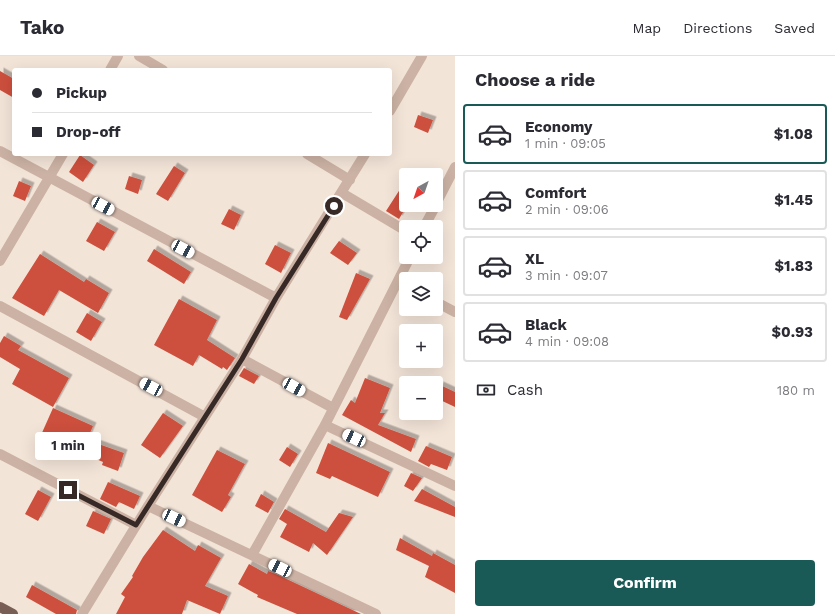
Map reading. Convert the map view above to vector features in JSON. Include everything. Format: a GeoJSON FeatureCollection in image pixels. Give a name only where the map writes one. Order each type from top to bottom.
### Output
{"type":"FeatureCollection","features":[{"type":"Feature","properties":{"kind":"main road"},"geometry":{"type":"LineString","coordinates":[[0,607],[13,614]]}},
{"type":"Feature","properties":{"kind":"street"},"geometry":{"type":"LineString","coordinates":[[111,68],[118,56]]}},
{"type":"Feature","properties":{"kind":"street"},"geometry":{"type":"LineString","coordinates":[[139,56],[160,68]]}},
{"type":"Feature","properties":{"kind":"street"},"geometry":{"type":"LineString","coordinates":[[392,108],[422,56]]}},
{"type":"Feature","properties":{"kind":"street"},"geometry":{"type":"LineString","coordinates":[[0,151],[276,298]]}},
{"type":"Feature","properties":{"kind":"street"},"geometry":{"type":"LineString","coordinates":[[0,261],[62,156]]}},
{"type":"Feature","properties":{"kind":"street"},"geometry":{"type":"LineString","coordinates":[[310,156],[350,180]]}},
{"type":"Feature","properties":{"kind":"street"},"geometry":{"type":"LineString","coordinates":[[82,614],[136,525],[242,359],[276,298],[364,156]]}},
{"type":"Feature","properties":{"kind":"street"},"geometry":{"type":"LineString","coordinates":[[443,191],[455,167]]}},
{"type":"Feature","properties":{"kind":"street"},"geometry":{"type":"LineString","coordinates":[[342,193],[399,227]]}},
{"type":"Feature","properties":{"kind":"street"},"geometry":{"type":"LineString","coordinates":[[252,555],[399,291]]}},
{"type":"Feature","properties":{"kind":"street"},"geometry":{"type":"LineString","coordinates":[[0,306],[205,417]]}},
{"type":"Feature","properties":{"kind":"street"},"geometry":{"type":"LineString","coordinates":[[443,306],[455,312]]}},
{"type":"Feature","properties":{"kind":"street"},"geometry":{"type":"LineString","coordinates":[[242,359],[333,408]]}},
{"type":"Feature","properties":{"kind":"street"},"geometry":{"type":"LineString","coordinates":[[325,425],[455,486]]}},
{"type":"Feature","properties":{"kind":"street"},"geometry":{"type":"LineString","coordinates":[[0,454],[136,525]]}},
{"type":"Feature","properties":{"kind":"street"},"geometry":{"type":"LineString","coordinates":[[148,506],[376,614]]}},
{"type":"Feature","properties":{"kind":"building"},"geometry":{"type":"Polygon","coordinates":[[[0,71],[12,78],[12,97],[0,90],[0,71]]]}},
{"type":"Feature","properties":{"kind":"building"},"geometry":{"type":"Polygon","coordinates":[[[418,115],[433,120],[428,133],[414,127],[418,115]]]}},
{"type":"Feature","properties":{"kind":"building"},"geometry":{"type":"Polygon","coordinates":[[[79,156],[94,165],[83,182],[69,172],[79,156]]]}},
{"type":"Feature","properties":{"kind":"building"},"geometry":{"type":"Polygon","coordinates":[[[174,166],[185,173],[168,201],[156,194],[174,166]]]}},
{"type":"Feature","properties":{"kind":"building"},"geometry":{"type":"Polygon","coordinates":[[[129,176],[142,180],[138,194],[125,189],[129,176]]]}},
{"type":"Feature","properties":{"kind":"building"},"geometry":{"type":"Polygon","coordinates":[[[19,181],[31,186],[25,201],[13,196],[19,181]]]}},
{"type":"Feature","properties":{"kind":"building"},"geometry":{"type":"Polygon","coordinates":[[[399,191],[399,212],[403,212],[399,219],[386,211],[399,191]]]}},
{"type":"Feature","properties":{"kind":"building"},"geometry":{"type":"Polygon","coordinates":[[[229,209],[241,215],[234,230],[221,224],[229,209]]]}},
{"type":"Feature","properties":{"kind":"building"},"geometry":{"type":"Polygon","coordinates":[[[97,222],[115,232],[104,251],[86,241],[97,222]]]}},
{"type":"Feature","properties":{"kind":"building"},"geometry":{"type":"Polygon","coordinates":[[[339,241],[357,253],[348,265],[330,253],[339,241]]]}},
{"type":"Feature","properties":{"kind":"building"},"geometry":{"type":"Polygon","coordinates":[[[275,245],[291,253],[281,273],[265,264],[275,245]]]}},
{"type":"Feature","properties":{"kind":"building"},"geometry":{"type":"Polygon","coordinates":[[[154,249],[191,272],[184,284],[147,261],[154,249]]]}},
{"type":"Feature","properties":{"kind":"building"},"geometry":{"type":"Polygon","coordinates":[[[40,254],[84,282],[86,279],[109,293],[98,313],[59,290],[44,316],[12,298],[40,254]]]}},
{"type":"Feature","properties":{"kind":"building"},"geometry":{"type":"Polygon","coordinates":[[[356,273],[370,279],[347,320],[339,317],[356,273]]]}},
{"type":"Feature","properties":{"kind":"building"},"geometry":{"type":"Polygon","coordinates":[[[179,299],[217,320],[207,340],[235,358],[227,370],[223,367],[222,369],[199,355],[193,366],[154,345],[179,299]]]}},
{"type":"Feature","properties":{"kind":"building"},"geometry":{"type":"Polygon","coordinates":[[[87,313],[102,322],[91,341],[76,332],[87,313]]]}},
{"type":"Feature","properties":{"kind":"building"},"geometry":{"type":"Polygon","coordinates":[[[4,336],[21,346],[18,350],[69,378],[53,407],[12,384],[20,369],[0,357],[0,343],[4,336]]]}},
{"type":"Feature","properties":{"kind":"building"},"geometry":{"type":"Polygon","coordinates":[[[244,368],[259,376],[254,384],[239,376],[244,368]]]}},
{"type":"Feature","properties":{"kind":"building"},"geometry":{"type":"Polygon","coordinates":[[[365,378],[390,388],[380,413],[385,413],[378,425],[416,439],[411,452],[342,415],[351,400],[355,403],[365,378]]]}},
{"type":"Feature","properties":{"kind":"building"},"geometry":{"type":"Polygon","coordinates":[[[443,386],[455,392],[455,407],[443,401],[443,386]]]}},
{"type":"Feature","properties":{"kind":"building"},"geometry":{"type":"Polygon","coordinates":[[[53,408],[93,426],[87,440],[124,453],[118,471],[102,465],[103,462],[41,435],[53,408]]]}},
{"type":"Feature","properties":{"kind":"building"},"geometry":{"type":"Polygon","coordinates":[[[163,413],[183,426],[160,458],[141,445],[163,413]]]}},
{"type":"Feature","properties":{"kind":"building"},"geometry":{"type":"Polygon","coordinates":[[[328,443],[390,472],[378,497],[332,476],[330,479],[316,473],[328,443]]]}},
{"type":"Feature","properties":{"kind":"building"},"geometry":{"type":"Polygon","coordinates":[[[426,446],[452,457],[447,470],[431,464],[429,467],[418,461],[426,446]]]}},
{"type":"Feature","properties":{"kind":"building"},"geometry":{"type":"Polygon","coordinates":[[[287,447],[298,454],[290,467],[279,460],[287,447]]]}},
{"type":"Feature","properties":{"kind":"building"},"geometry":{"type":"Polygon","coordinates":[[[217,450],[245,464],[228,495],[231,497],[222,512],[192,495],[217,450]]]}},
{"type":"Feature","properties":{"kind":"building"},"geometry":{"type":"Polygon","coordinates":[[[411,473],[422,478],[413,491],[404,486],[411,473]]]}},
{"type":"Feature","properties":{"kind":"building"},"geometry":{"type":"Polygon","coordinates":[[[108,482],[140,496],[134,509],[119,502],[116,507],[100,499],[108,482]]]}},
{"type":"Feature","properties":{"kind":"building"},"geometry":{"type":"Polygon","coordinates":[[[422,489],[455,507],[455,517],[414,501],[422,489]]]}},
{"type":"Feature","properties":{"kind":"building"},"geometry":{"type":"Polygon","coordinates":[[[38,490],[51,497],[38,521],[25,514],[38,490]]]}},
{"type":"Feature","properties":{"kind":"building"},"geometry":{"type":"Polygon","coordinates":[[[261,494],[274,502],[268,513],[255,506],[261,494]]]}},
{"type":"Feature","properties":{"kind":"building"},"geometry":{"type":"Polygon","coordinates":[[[285,509],[326,532],[339,513],[353,517],[327,555],[313,543],[309,552],[280,537],[287,524],[279,519],[285,509]]]}},
{"type":"Feature","properties":{"kind":"building"},"geometry":{"type":"Polygon","coordinates":[[[93,511],[111,519],[104,534],[86,526],[93,511]]]}},
{"type":"Feature","properties":{"kind":"building"},"geometry":{"type":"Polygon","coordinates":[[[163,530],[195,551],[198,545],[221,558],[205,586],[228,596],[220,614],[187,600],[182,614],[116,614],[125,597],[121,594],[133,577],[132,576],[143,557],[163,530]]]}},
{"type":"Feature","properties":{"kind":"building"},"geometry":{"type":"Polygon","coordinates":[[[400,538],[432,556],[433,553],[455,565],[455,593],[425,577],[429,566],[396,550],[400,538]]]}},
{"type":"Feature","properties":{"kind":"building"},"geometry":{"type":"Polygon","coordinates":[[[249,564],[267,574],[268,571],[278,575],[361,614],[297,614],[257,597],[258,595],[238,584],[249,564]]]}},
{"type":"Feature","properties":{"kind":"building"},"geometry":{"type":"Polygon","coordinates":[[[32,585],[77,610],[76,614],[56,614],[26,597],[32,585]]]}},
{"type":"Feature","properties":{"kind":"route"},"geometry":{"type":"LineString","coordinates":[[68,490],[136,525],[242,359],[276,298],[334,206]]}}]}
